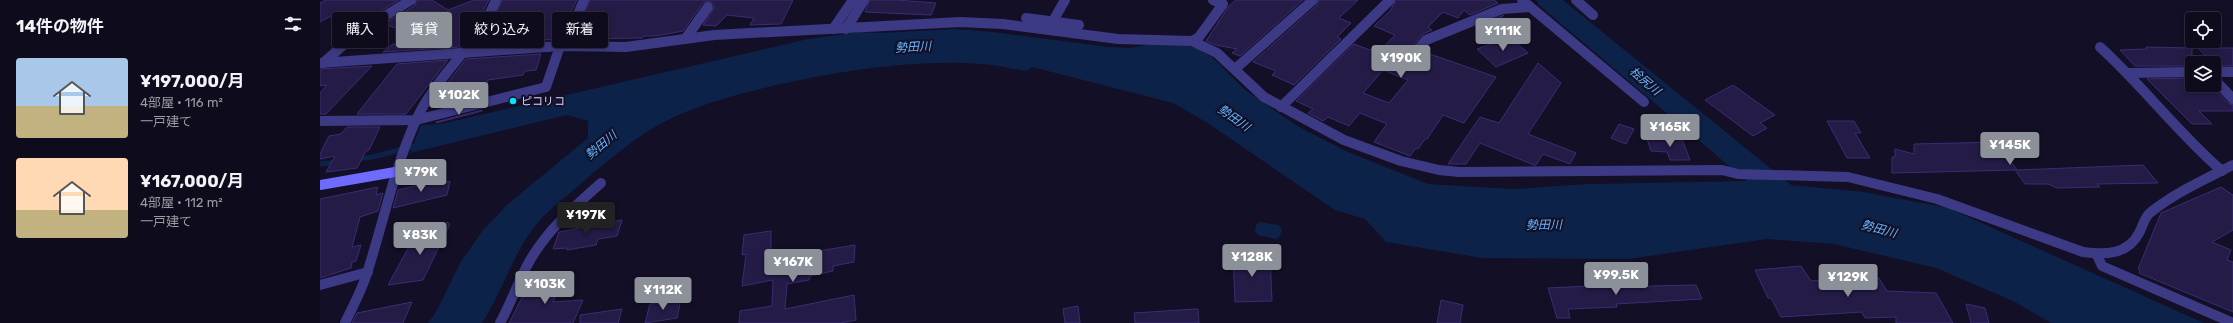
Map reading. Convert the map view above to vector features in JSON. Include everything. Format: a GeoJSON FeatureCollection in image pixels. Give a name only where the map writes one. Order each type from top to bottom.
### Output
{"type":"FeatureCollection","features":[{"type":"Feature","properties":{"kind":"street"},"geometry":{"type":"LineString","coordinates":[[322,63],[356,34],[411,0]]}},
{"type":"Feature","properties":{"kind":"street"},"geometry":{"type":"LineString","coordinates":[[345,323],[368,272],[395,172],[415,123],[429,95],[465,52],[488,19],[496,0]]}},
{"type":"Feature","properties":{"kind":"street"},"geometry":{"type":"LineString","coordinates":[[579,12],[584,0]]}},
{"type":"Feature","properties":{"kind":"street"},"geometry":{"type":"LineString","coordinates":[[833,29],[853,0]]}},
{"type":"Feature","properties":{"kind":"street"},"geometry":{"type":"LineString","coordinates":[[846,28],[864,0]]}},
{"type":"Feature","properties":{"kind":"street"},"geometry":{"type":"LineString","coordinates":[[1054,21],[1065,0]]}},
{"type":"Feature","properties":{"kind":"street"},"geometry":{"type":"LineString","coordinates":[[1192,41],[1199,37],[1225,2],[1213,0]]}},
{"type":"Feature","properties":{"kind":"street"},"geometry":{"type":"LineString","coordinates":[[1235,69],[1313,0]]}},
{"type":"Feature","properties":{"kind":"street"},"geometry":{"type":"LineString","coordinates":[[1281,107],[1390,0]]}},
{"type":"Feature","properties":{"kind":"street"},"geometry":{"type":"LineString","coordinates":[[1522,0],[1644,102]]}},
{"type":"Feature","properties":{"kind":"street"},"geometry":{"type":"LineString","coordinates":[[1576,0],[1593,15]]}},
{"type":"Feature","properties":{"kind":"street"},"geometry":{"type":"LineString","coordinates":[[1420,47],[1426,40],[1508,4],[1529,7]]}},
{"type":"Feature","properties":{"kind":"street"},"geometry":{"type":"LineString","coordinates":[[686,38],[708,7]]}},
{"type":"Feature","properties":{"kind":"street"},"geometry":{"type":"LineString","coordinates":[[1026,18],[1079,25]]}},
{"type":"Feature","properties":{"kind":"street"},"geometry":{"type":"LineString","coordinates":[[608,47],[626,47],[686,38],[742,33],[978,22],[1095,37],[1192,41],[1217,53],[1254,88],[1281,107],[1344,140],[1377,154],[1439,170],[1485,173],[1575,172],[1578,170],[1722,170],[1738,174],[1848,177],[1937,199],[2083,252],[2097,255],[2110,254],[2122,250],[2136,240],[2149,214],[2222,170],[2233,165]]}},
{"type":"Feature","properties":{"kind":"street"},"geometry":{"type":"LineString","coordinates":[[322,63],[552,47]]}},
{"type":"Feature","properties":{"kind":"street"},"geometry":{"type":"LineString","coordinates":[[2100,47],[2129,73],[2206,157],[2222,170]]}},
{"type":"Feature","properties":{"kind":"street"},"geometry":{"type":"LineString","coordinates":[[320,121],[415,123],[546,87],[559,48]]}},
{"type":"Feature","properties":{"kind":"street"},"geometry":{"type":"LineString","coordinates":[[2129,73],[2185,72]]}},
{"type":"Feature","properties":{"kind":"street"},"geometry":{"type":"LineString","coordinates":[[2221,72],[2233,72]]}},
{"type":"Feature","properties":{"kind":"street"},"geometry":{"type":"LineString","coordinates":[[2221,87],[2233,99]]}},
{"type":"Feature","properties":{"kind":"street"},"geometry":{"type":"LineString","coordinates":[[320,185],[395,172]]}},
{"type":"Feature","properties":{"kind":"street"},"geometry":{"type":"LineString","coordinates":[[500,323],[526,268],[544,238],[565,214],[601,183]]}},
{"type":"Feature","properties":{"kind":"street"},"geometry":{"type":"LineString","coordinates":[[2097,255],[2102,266],[2233,323]]}},
{"type":"Feature","properties":{"kind":"street"},"geometry":{"type":"LineString","coordinates":[[320,285],[368,272]]}},
{"type":"Feature","properties":{"kind":"water","name":"勢田川"},"geometry":{"type":"Polygon","coordinates":[[[955,29],[993,32],[1109,47],[1131,48],[1150,44],[1185,45],[1196,48],[1212,57],[1244,89],[1299,127],[1348,152],[1428,184],[1513,189],[1588,184],[1750,181],[1864,192],[1948,208],[2204,323],[2051,323],[2013,301],[1936,268],[1834,244],[1767,239],[1628,259],[1482,258],[1386,242],[1365,219],[1335,210],[1206,122],[1173,103],[1032,67],[1027,71],[988,65],[931,63],[906,64],[855,70],[767,87],[725,98],[684,113],[658,125],[624,148],[603,165],[546,214],[535,226],[518,252],[482,323],[428,323],[436,312],[460,263],[483,230],[508,204],[588,138],[588,121],[567,115],[410,153],[421,125],[441,124],[808,39],[861,32],[880,33],[955,29]]]}},
{"type":"Feature","properties":{"kind":"water"},"geometry":{"type":"Polygon","coordinates":[[[1260,222],[1278,225],[1282,229],[1280,236],[1276,239],[1258,235],[1255,231],[1256,225],[1260,222]]]}},
{"type":"Feature","properties":{"kind":"building"},"geometry":{"type":"Polygon","coordinates":[[[326,0],[399,0],[380,12],[332,12],[332,16],[320,22],[320,3],[326,0]]]}},
{"type":"Feature","properties":{"kind":"building"},"geometry":{"type":"Polygon","coordinates":[[[417,0],[432,0],[448,10],[474,0],[489,0],[482,12],[460,12],[459,47],[452,47],[452,12],[404,12],[414,6],[417,0]]]}},
{"type":"Feature","properties":{"kind":"building"},"geometry":{"type":"Polygon","coordinates":[[[502,0],[577,0],[571,12],[552,12],[552,39],[544,40],[544,12],[497,12],[502,0]]]}},
{"type":"Feature","properties":{"kind":"building"},"geometry":{"type":"Polygon","coordinates":[[[590,0],[793,0],[781,24],[750,25],[754,18],[727,15],[716,26],[703,25],[714,8],[714,4],[708,1],[703,3],[683,31],[656,36],[644,36],[642,38],[608,38],[608,12],[586,12],[590,0]]]}},
{"type":"Feature","properties":{"kind":"building"},"geometry":{"type":"Polygon","coordinates":[[[870,0],[936,3],[931,15],[865,12],[870,0]]]}},
{"type":"Feature","properties":{"kind":"building"},"geometry":{"type":"Polygon","coordinates":[[[1236,0],[1303,0],[1240,56],[1232,53],[1237,49],[1216,45],[1206,41],[1229,6],[1236,0]]]}},
{"type":"Feature","properties":{"kind":"building"},"geometry":{"type":"Polygon","coordinates":[[[1319,0],[1358,0],[1339,18],[1351,23],[1337,37],[1341,39],[1294,85],[1272,75],[1276,71],[1253,62],[1317,5],[1319,0]]]}},
{"type":"Feature","properties":{"kind":"building"},"geometry":{"type":"Polygon","coordinates":[[[1396,0],[1494,0],[1498,3],[1470,15],[1464,10],[1458,18],[1443,12],[1428,27],[1432,30],[1423,34],[1415,43],[1414,49],[1418,53],[1424,52],[1496,77],[1464,123],[1443,115],[1427,139],[1425,139],[1418,149],[1416,148],[1410,156],[1374,142],[1387,124],[1360,113],[1349,126],[1328,117],[1323,121],[1308,113],[1313,109],[1296,101],[1354,44],[1378,53],[1395,35],[1374,26],[1390,11],[1396,0]],[[1383,70],[1363,93],[1389,103],[1408,80],[1383,70]]]}},
{"type":"Feature","properties":{"kind":"building"},"geometry":{"type":"Polygon","coordinates":[[[1504,15],[1489,32],[1481,25],[1504,15]]]}},
{"type":"Feature","properties":{"kind":"building"},"geometry":{"type":"Polygon","coordinates":[[[396,17],[396,28],[388,25],[388,22],[396,17]]]}},
{"type":"Feature","properties":{"kind":"building"},"geometry":{"type":"Polygon","coordinates":[[[1510,37],[1528,53],[1496,67],[1477,49],[1510,37]]]}},
{"type":"Feature","properties":{"kind":"building"},"geometry":{"type":"Polygon","coordinates":[[[393,44],[396,44],[396,48],[444,48],[383,52],[393,44]]]}},
{"type":"Feature","properties":{"kind":"building"},"geometry":{"type":"Polygon","coordinates":[[[2146,47],[2192,48],[2192,56],[2185,56],[2185,66],[2135,66],[2120,50],[2147,49],[2146,47]]]}},
{"type":"Feature","properties":{"kind":"building"},"geometry":{"type":"Polygon","coordinates":[[[2198,48],[2233,48],[2233,66],[2221,66],[2221,56],[2206,56],[2198,48]]]}},
{"type":"Feature","properties":{"kind":"building"},"geometry":{"type":"Polygon","coordinates":[[[541,54],[536,70],[525,71],[523,75],[488,80],[485,96],[437,108],[435,99],[466,59],[541,54]]]}},
{"type":"Feature","properties":{"kind":"building"},"geometry":{"type":"Polygon","coordinates":[[[448,60],[406,114],[357,114],[397,64],[448,60]]]}},
{"type":"Feature","properties":{"kind":"building"},"geometry":{"type":"Polygon","coordinates":[[[1538,63],[1561,83],[1528,134],[1576,153],[1570,164],[1543,154],[1536,165],[1534,165],[1480,143],[1466,164],[1448,164],[1480,117],[1499,123],[1538,63]]]}},
{"type":"Feature","properties":{"kind":"building"},"geometry":{"type":"Polygon","coordinates":[[[372,66],[326,114],[320,114],[320,93],[327,85],[320,86],[320,69],[372,66]]]}},
{"type":"Feature","properties":{"kind":"building"},"geometry":{"type":"Polygon","coordinates":[[[2185,78],[2185,92],[2218,92],[2228,103],[2233,105],[2233,111],[2199,111],[2212,124],[2192,124],[2147,79],[2185,78]]]}},
{"type":"Feature","properties":{"kind":"building"},"geometry":{"type":"Polygon","coordinates":[[[1733,85],[1775,115],[1760,123],[1767,128],[1753,136],[1705,100],[1733,85]]]}},
{"type":"Feature","properties":{"kind":"building"},"geometry":{"type":"Polygon","coordinates":[[[482,111],[436,123],[436,122],[482,111]]]}},
{"type":"Feature","properties":{"kind":"building"},"geometry":{"type":"Polygon","coordinates":[[[1827,121],[1854,121],[1861,133],[1855,133],[1870,158],[1847,158],[1827,121]]]}},
{"type":"Feature","properties":{"kind":"building"},"geometry":{"type":"Polygon","coordinates":[[[1619,124],[1634,129],[1626,144],[1611,138],[1619,124]]]}},
{"type":"Feature","properties":{"kind":"building"},"geometry":{"type":"Polygon","coordinates":[[[347,127],[380,127],[369,150],[366,151],[357,168],[326,172],[335,156],[320,159],[320,154],[329,136],[341,134],[347,127]]]}},
{"type":"Feature","properties":{"kind":"building"},"geometry":{"type":"Polygon","coordinates":[[[1647,139],[1682,139],[1690,160],[1670,160],[1667,152],[1651,151],[1647,139]]]}},
{"type":"Feature","properties":{"kind":"building"},"geometry":{"type":"Polygon","coordinates":[[[1997,142],[2017,170],[2143,165],[2158,183],[2097,184],[2100,187],[2057,188],[2048,184],[2025,184],[2015,170],[1892,173],[1892,157],[1895,157],[1895,149],[1914,154],[1914,144],[1997,142]]]}},
{"type":"Feature","properties":{"kind":"building"},"geometry":{"type":"Polygon","coordinates":[[[436,181],[435,185],[450,181],[447,195],[393,208],[398,190],[436,181]]]}},
{"type":"Feature","properties":{"kind":"building"},"geometry":{"type":"Polygon","coordinates":[[[378,187],[376,195],[383,193],[378,211],[360,217],[352,247],[361,245],[356,261],[352,262],[351,268],[320,278],[320,199],[378,187]]]}},
{"type":"Feature","properties":{"kind":"building"},"geometry":{"type":"Polygon","coordinates":[[[2221,187],[2233,195],[2233,230],[2212,242],[2231,250],[2227,260],[2233,262],[2233,312],[2139,273],[2140,270],[2138,269],[2161,213],[2221,187]]]}},
{"type":"Feature","properties":{"kind":"building"},"geometry":{"type":"Polygon","coordinates":[[[622,220],[617,236],[598,239],[596,245],[567,250],[567,248],[553,249],[559,232],[622,220]]]}},
{"type":"Feature","properties":{"kind":"building"},"geometry":{"type":"Polygon","coordinates":[[[447,222],[450,224],[423,280],[388,285],[411,243],[422,242],[426,226],[441,223],[439,231],[447,222]]]}},
{"type":"Feature","properties":{"kind":"building"},"geometry":{"type":"Polygon","coordinates":[[[771,231],[771,253],[777,252],[776,258],[855,245],[854,262],[833,266],[833,271],[810,276],[809,280],[787,284],[785,309],[854,295],[856,320],[840,323],[739,323],[740,311],[772,306],[773,280],[742,286],[746,254],[742,255],[744,235],[771,231]]]}},
{"type":"Feature","properties":{"kind":"building"},"geometry":{"type":"Polygon","coordinates":[[[1270,254],[1272,301],[1235,302],[1233,255],[1270,254]]]}},
{"type":"Feature","properties":{"kind":"building"},"geometry":{"type":"Polygon","coordinates":[[[1801,266],[1811,281],[1869,276],[1879,278],[1887,291],[1936,293],[1953,323],[1896,323],[1896,317],[1865,318],[1862,312],[1781,317],[1771,298],[1768,298],[1755,270],[1801,266]]]}},
{"type":"Feature","properties":{"kind":"building"},"geometry":{"type":"Polygon","coordinates":[[[553,279],[552,282],[558,281],[556,285],[562,284],[553,302],[583,300],[573,323],[509,323],[531,280],[553,279]]]}},
{"type":"Feature","properties":{"kind":"building"},"geometry":{"type":"Polygon","coordinates":[[[1610,285],[1610,287],[1696,285],[1702,299],[1616,304],[1617,307],[1568,309],[1570,318],[1557,318],[1548,288],[1610,285]]]}},
{"type":"Feature","properties":{"kind":"building"},"geometry":{"type":"Polygon","coordinates":[[[681,299],[677,318],[645,323],[650,304],[681,299]]]}},
{"type":"Feature","properties":{"kind":"building"},"geometry":{"type":"Polygon","coordinates":[[[1441,300],[1463,305],[1460,323],[1437,323],[1441,300]]]}},
{"type":"Feature","properties":{"kind":"building"},"geometry":{"type":"Polygon","coordinates":[[[412,302],[403,323],[352,323],[357,313],[412,302]]]}},
{"type":"Feature","properties":{"kind":"building"},"geometry":{"type":"Polygon","coordinates":[[[1966,304],[1985,308],[1989,323],[1971,323],[1966,304]]]}},
{"type":"Feature","properties":{"kind":"building"},"geometry":{"type":"Polygon","coordinates":[[[1078,306],[1080,323],[1065,323],[1063,309],[1078,306]]]}},
{"type":"Feature","properties":{"kind":"building"},"geometry":{"type":"Polygon","coordinates":[[[622,309],[618,323],[580,323],[580,315],[622,309]]]}},
{"type":"Feature","properties":{"kind":"building"},"geometry":{"type":"Polygon","coordinates":[[[1198,309],[1199,323],[1135,323],[1134,313],[1198,309]]]}},
{"type":"Feature","properties":{"kind":"waterway","name":"桧尻川"},"geometry":{"type":"LineString","coordinates":[[1548,0],[1800,209]]}},
{"type":"Feature","properties":{"kind":"waterway"},"geometry":{"type":"LineString","coordinates":[[357,159],[373,157],[419,145]]}},
{"type":"Feature","properties":{"kind":"waterway"},"geometry":{"type":"LineString","coordinates":[[320,164],[337,162]]}},
{"type":"Feature","properties":{"kind":"place","name":"ピコリコ"},"geometry":{"type":"Point","coordinates":[513,101]}}]}
